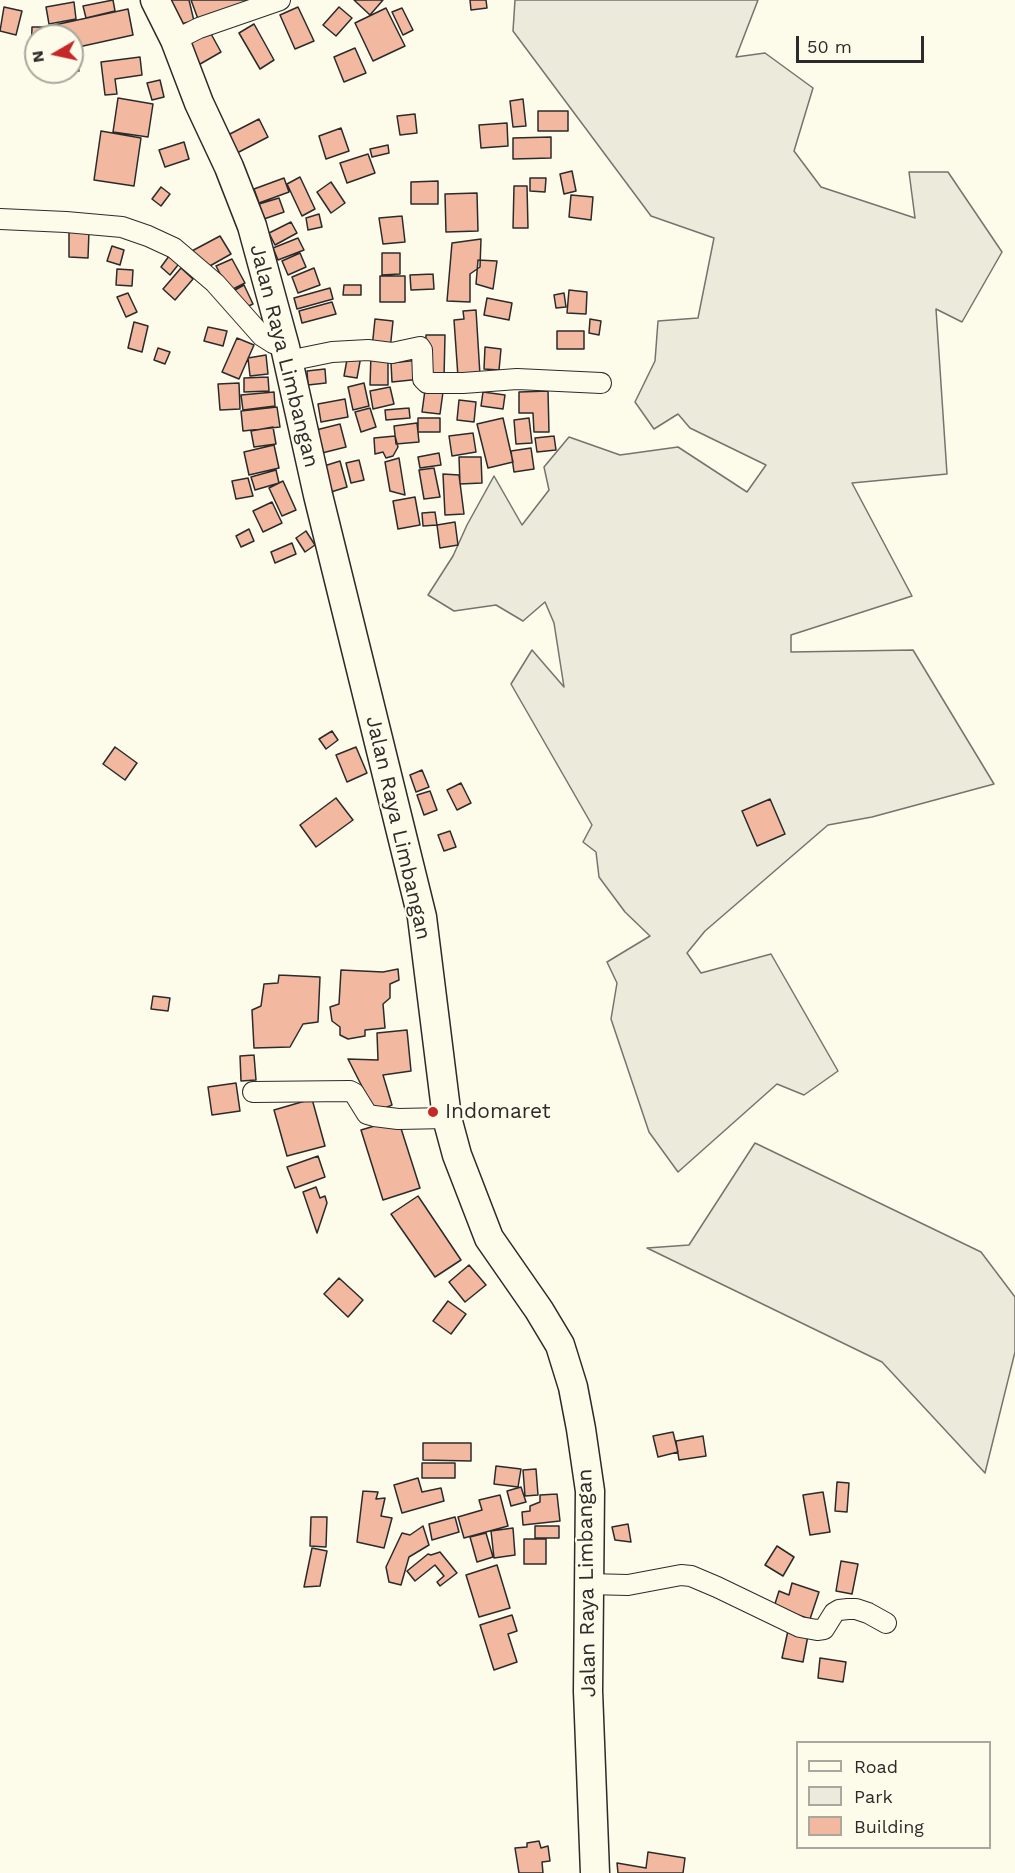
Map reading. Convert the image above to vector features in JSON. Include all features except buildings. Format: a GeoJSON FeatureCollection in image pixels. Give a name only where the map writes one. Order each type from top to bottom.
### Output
{"type":"FeatureCollection","features":[{"type":"Feature","properties":{"kind":"highway","name":"Jalan Raya Limbangan"},"geometry":{"type":"LineString","coordinates":[[155,0],[175,40],[199,103],[229,167],[252,226],[287,354],[318,495],[422,917],[447,1118],[467,1184],[489,1238],[539,1310],[560,1345],[573,1387],[590,1491],[588,1691],[595,1873]]}},
{"type":"Feature","properties":{"kind":"street"},"geometry":{"type":"LineString","coordinates":[[175,40],[199,28],[280,0]]}},
{"type":"Feature","properties":{"kind":"street"},"geometry":{"type":"LineString","coordinates":[[0,219],[122,227],[174,248],[215,283],[262,336],[287,354],[368,350],[392,353],[420,347],[423,379],[427,383],[517,379],[601,383]]}},
{"type":"Feature","properties":{"kind":"street"},"geometry":{"type":"LineString","coordinates":[[253,1092],[350,1091],[354,1093],[367,1114],[374,1116],[399,1119],[447,1118]]}},
{"type":"Feature","properties":{"kind":"street"},"geometry":{"type":"LineString","coordinates":[[588,1584],[628,1585],[681,1575],[691,1576],[800,1627],[824,1629],[834,1613],[848,1609],[868,1613],[886,1623]]}},
{"type":"Feature","properties":{"kind":"green space"},"geometry":{"type":"Polygon","coordinates":[[[515,0],[758,0],[736,57],[765,53],[813,88],[794,151],[821,187],[915,218],[909,172],[948,172],[1002,252],[962,322],[936,309],[947,474],[852,483],[912,596],[791,635],[791,652],[913,650],[994,784],[872,817],[828,825],[705,931],[687,953],[701,973],[771,954],[838,1071],[804,1095],[777,1084],[678,1172],[649,1132],[611,1019],[617,983],[607,962],[650,936],[625,912],[599,877],[596,852],[583,842],[592,825],[511,684],[532,650],[564,687],[554,623],[545,602],[523,621],[496,605],[454,611],[428,595],[453,556],[494,476],[522,525],[549,490],[544,467],[569,437],[620,455],[678,447],[747,492],[766,465],[690,428],[678,414],[654,429],[635,402],[655,361],[658,321],[698,318],[714,238],[651,216],[513,31],[515,0]]]}},
{"type":"Feature","properties":{"kind":"green space"},"geometry":{"type":"Polygon","coordinates":[[[755,1143],[981,1252],[1015,1297],[1015,1352],[985,1473],[882,1362],[647,1248],[689,1245],[755,1143]]]}},
{"type":"Feature","properties":{"kind":"place","name":"Indomaret"},"geometry":{"type":"Point","coordinates":[433,1112]}}]}
